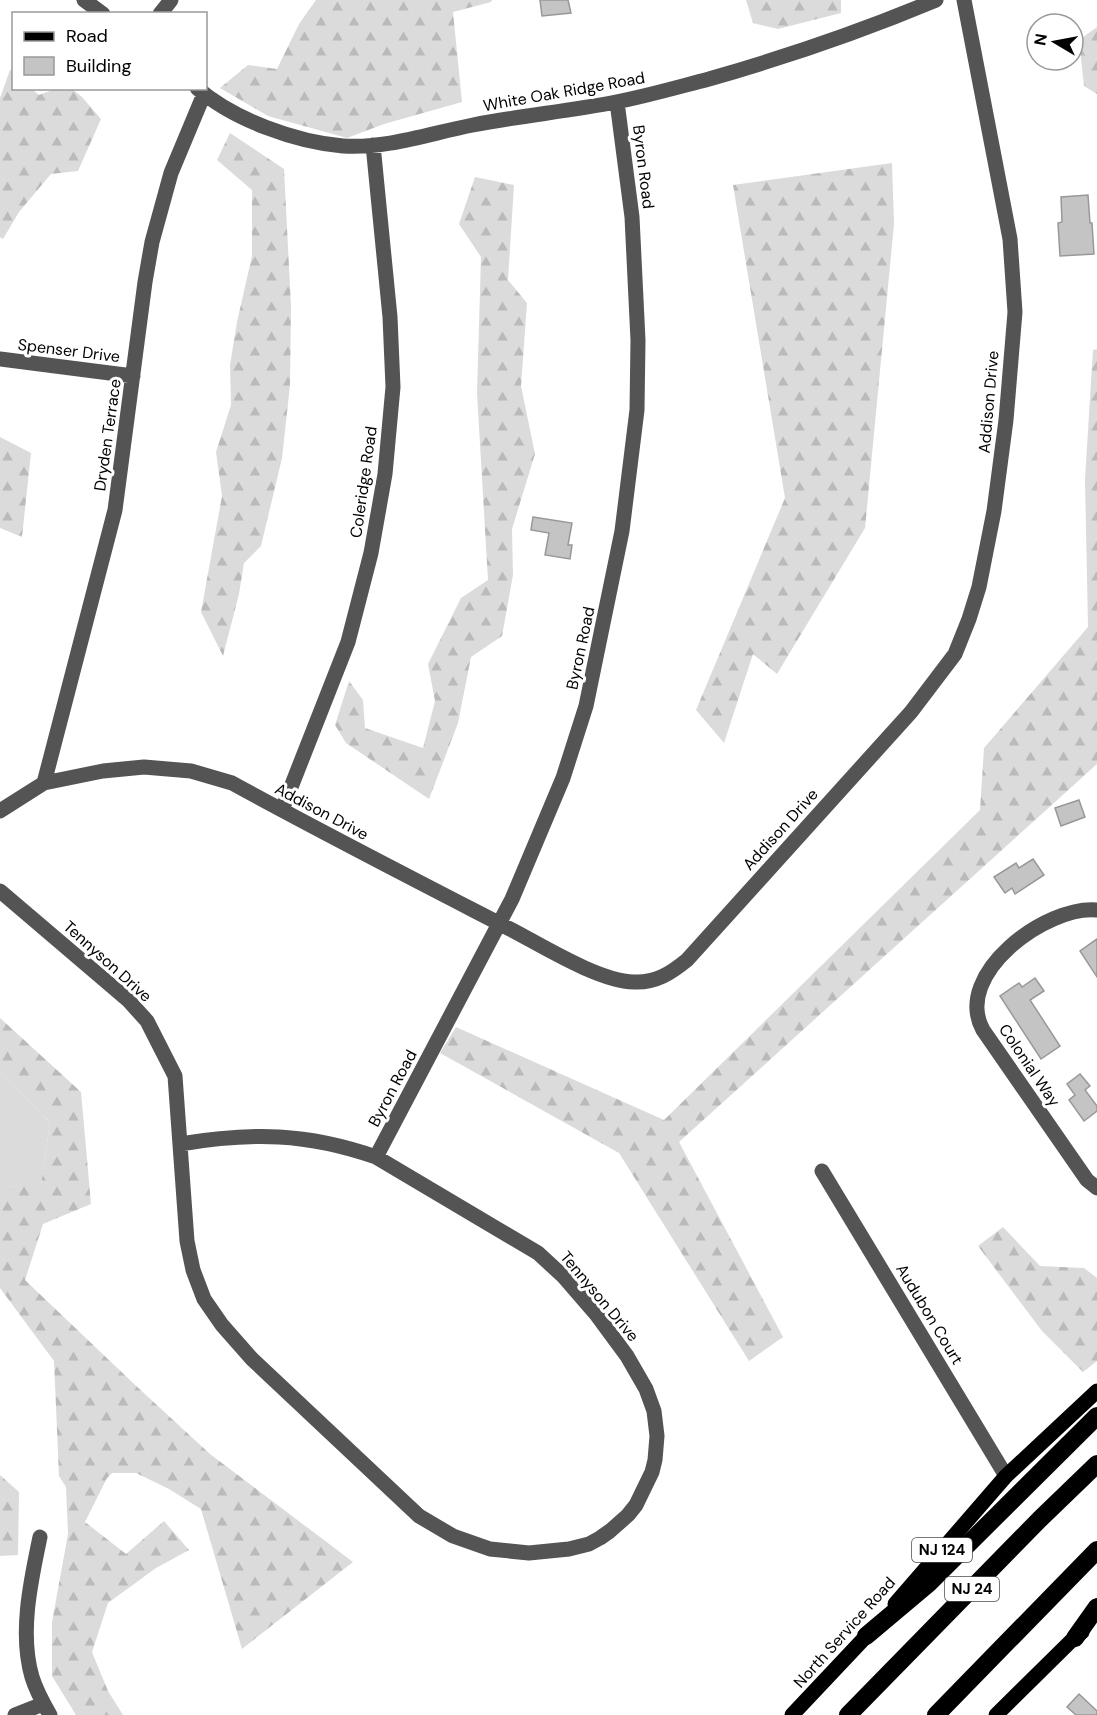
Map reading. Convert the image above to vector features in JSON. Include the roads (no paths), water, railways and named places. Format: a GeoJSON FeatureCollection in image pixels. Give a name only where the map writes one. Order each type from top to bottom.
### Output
{"type":"FeatureCollection","features":[{"type":"Feature","properties":{"kind":"highway"},"geometry":{"type":"LineString","coordinates":[[866,1636],[929,1583],[1097,1416]]}},
{"type":"Feature","properties":{"kind":"highway","name":"NJ 24"},"geometry":{"type":"LineString","coordinates":[[848,1715],[1097,1464]]}},
{"type":"Feature","properties":{"kind":"highway"},"geometry":{"type":"LineString","coordinates":[[936,1715],[1097,1550]]}},
{"type":"Feature","properties":{"kind":"highway"},"geometry":{"type":"LineString","coordinates":[[1075,1638],[1097,1607]]}},
{"type":"Feature","properties":{"kind":"main road","name":"North Service Road"},"geometry":{"type":"LineString","coordinates":[[792,1715],[866,1636],[1006,1476],[1097,1391]]}},
{"type":"Feature","properties":{"kind":"main road"},"geometry":{"type":"LineString","coordinates":[[996,1715],[1097,1619]]}},
{"type":"Feature","properties":{"kind":"street"},"geometry":{"type":"LineString","coordinates":[[84,0],[100,12]]}},
{"type":"Feature","properties":{"kind":"street"},"geometry":{"type":"LineString","coordinates":[[162,12],[171,0]]}},
{"type":"Feature","properties":{"kind":"street","name":"White Oak Ridge Road"},"geometry":{"type":"LineString","coordinates":[[201,91],[256,123],[281,133],[344,146],[373,145],[473,125],[618,102],[761,64],[936,0]]}},
{"type":"Feature","properties":{"kind":"street","name":"Addison Drive"},"geometry":{"type":"LineString","coordinates":[[0,811],[44,783],[103,771],[144,767],[191,771],[232,783],[582,966],[612,979],[635,982],[654,980],[669,974],[687,960],[911,712],[954,654],[969,619],[979,587],[994,511],[1006,420],[1014,312],[1010,239],[964,0]]}},
{"type":"Feature","properties":{"kind":"street","name":"Dryden Terrace"},"geometry":{"type":"LineString","coordinates":[[44,783],[115,510],[152,242],[171,173],[201,91]]}},
{"type":"Feature","properties":{"kind":"street","name":"Byron Road"},"geometry":{"type":"LineString","coordinates":[[376,1157],[512,899],[563,778],[586,706],[622,531],[637,410],[638,340],[632,217],[618,102]]}},
{"type":"Feature","properties":{"kind":"street","name":"Coleridge Road"},"geometry":{"type":"LineString","coordinates":[[282,810],[348,642],[371,553],[385,474],[393,387],[390,317],[373,145]]}},
{"type":"Feature","properties":{"kind":"street","name":"Spenser Drive"},"geometry":{"type":"LineString","coordinates":[[0,359],[133,376]]}},
{"type":"Feature","properties":{"kind":"street","name":"Tennyson Drive"},"geometry":{"type":"LineString","coordinates":[[0,891],[128,1000],[147,1021],[175,1076],[187,1241],[193,1270],[204,1299],[222,1324],[260,1367],[419,1516],[453,1536],[490,1549],[530,1553],[569,1550],[600,1538],[628,1515],[649,1480],[655,1460],[657,1436],[654,1411],[646,1389],[627,1356],[596,1314],[564,1277],[538,1253],[376,1157],[323,1142],[288,1137],[253,1135],[218,1137],[180,1144]]}},
{"type":"Feature","properties":{"kind":"street","name":"Colonial Way"},"geometry":{"type":"LineString","coordinates":[[1097,910],[1074,911],[1054,918],[1018,940],[986,973],[977,1000],[978,1021],[983,1030],[1087,1180],[1097,1188]]}},
{"type":"Feature","properties":{"kind":"street","name":"Audubon Court"},"geometry":{"type":"LineString","coordinates":[[822,1171],[1006,1476]]}},
{"type":"Feature","properties":{"kind":"street"},"geometry":{"type":"LineString","coordinates":[[15,1715],[46,1709],[32,1677],[27,1649],[29,1591],[40,1537]]}}]}
